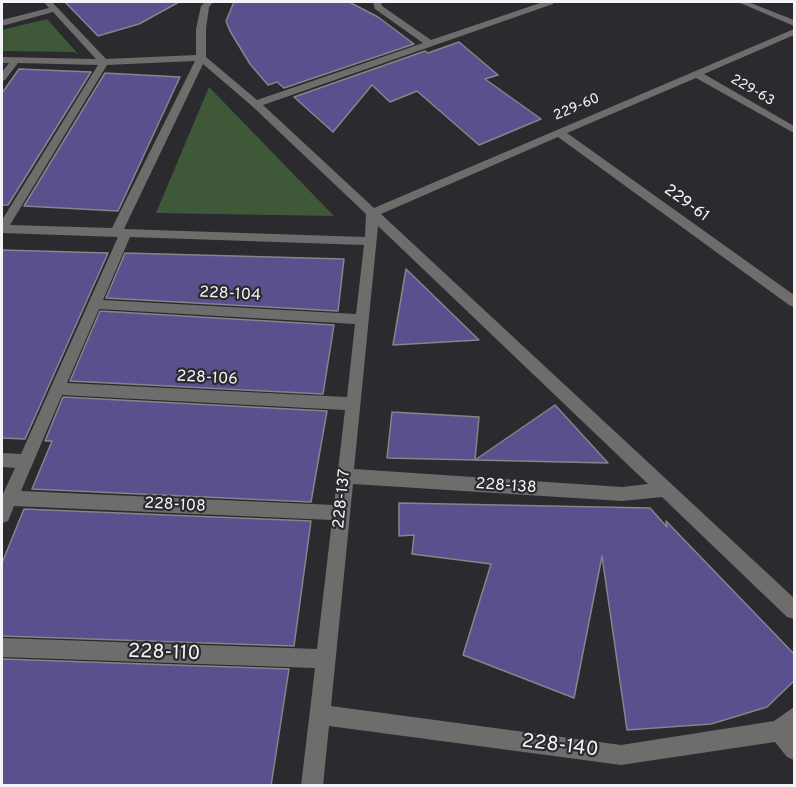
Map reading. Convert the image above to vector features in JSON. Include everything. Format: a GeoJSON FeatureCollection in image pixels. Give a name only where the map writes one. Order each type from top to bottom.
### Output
{"type":"FeatureCollection","features":[{"type":"Feature","properties":{"kind":"street"},"geometry":{"type":"LineString","coordinates":[[377,2],[378,7],[428,42]]}},
{"type":"Feature","properties":{"kind":"street"},"geometry":{"type":"LineString","coordinates":[[256,104],[428,42],[550,2]]}},
{"type":"Feature","properties":{"kind":"street"},"geometry":{"type":"LineString","coordinates":[[742,2],[795,23]]}},
{"type":"Feature","properties":{"kind":"street"},"geometry":{"type":"LineString","coordinates":[[2,515],[95,304],[121,233],[201,58],[201,29],[205,3]]}},
{"type":"Feature","properties":{"kind":"street"},"geometry":{"type":"LineString","coordinates":[[2,23],[51,5],[104,62]]}},
{"type":"Feature","properties":{"kind":"street","name":"229-60"},"geometry":{"type":"LineString","coordinates":[[372,213],[795,32]]}},
{"type":"Feature","properties":{"kind":"street"},"geometry":{"type":"LineString","coordinates":[[2,60],[104,62],[201,58],[256,104],[795,610]]}},
{"type":"Feature","properties":{"kind":"street"},"geometry":{"type":"LineString","coordinates":[[2,78],[16,60]]}},
{"type":"Feature","properties":{"kind":"street"},"geometry":{"type":"LineString","coordinates":[[104,62],[2,229],[371,241]]}},
{"type":"Feature","properties":{"kind":"street","name":"229-63"},"geometry":{"type":"LineString","coordinates":[[696,74],[795,130]]}},
{"type":"Feature","properties":{"kind":"street","name":"229-61"},"geometry":{"type":"LineString","coordinates":[[558,132],[795,302]]}},
{"type":"Feature","properties":{"kind":"street","name":"228-137"},"geometry":{"type":"LineString","coordinates":[[312,786],[363,319],[372,213]]}},
{"type":"Feature","properties":{"kind":"street","name":"228-104"},"geometry":{"type":"LineString","coordinates":[[95,304],[363,319]]}},
{"type":"Feature","properties":{"kind":"street","name":"228-106"},"geometry":{"type":"LineString","coordinates":[[58,389],[354,404]]}},
{"type":"Feature","properties":{"kind":"street"},"geometry":{"type":"LineString","coordinates":[[2,460],[25,461]]}},
{"type":"Feature","properties":{"kind":"street","name":"228-138"},"geometry":{"type":"LineString","coordinates":[[346,476],[622,495],[666,489]]}},
{"type":"Feature","properties":{"kind":"street","name":"228-108"},"geometry":{"type":"LineString","coordinates":[[9,498],[342,513]]}},
{"type":"Feature","properties":{"kind":"street","name":"228-110"},"geometry":{"type":"LineString","coordinates":[[2,648],[326,659]]}},
{"type":"Feature","properties":{"kind":"street","name":"228-140"},"geometry":{"type":"LineString","coordinates":[[319,716],[621,755],[787,724]]}},
{"type":"Feature","properties":{"kind":"street"},"geometry":{"type":"LineString","coordinates":[[787,724],[795,750]]}},
{"type":"Feature","properties":{"kind":"green space"},"geometry":{"type":"Polygon","coordinates":[[[47,19],[79,55],[74,52],[2,51],[2,30],[47,19]]]}},
{"type":"Feature","properties":{"kind":"green space"},"geometry":{"type":"Polygon","coordinates":[[[209,87],[334,216],[156,213],[209,87]]]}},
{"type":"Feature","properties":{"kind":"building"},"geometry":{"type":"Polygon","coordinates":[[[65,2],[179,2],[139,24],[98,36],[65,2]]]}},
{"type":"Feature","properties":{"kind":"building"},"geometry":{"type":"Polygon","coordinates":[[[234,2],[349,2],[378,17],[414,44],[284,88],[277,82],[268,85],[250,64],[230,31],[226,21],[234,2]]]}},
{"type":"Feature","properties":{"kind":"building"},"geometry":{"type":"Polygon","coordinates":[[[459,42],[498,75],[485,79],[541,119],[479,145],[417,91],[390,102],[372,85],[333,132],[294,97],[425,51],[428,53],[459,42]]]}},
{"type":"Feature","properties":{"kind":"building"},"geometry":{"type":"Polygon","coordinates":[[[19,69],[91,72],[8,205],[2,205],[2,93],[19,69]]]}},
{"type":"Feature","properties":{"kind":"building"},"geometry":{"type":"Polygon","coordinates":[[[105,73],[180,77],[118,211],[24,206],[105,73]]]}},
{"type":"Feature","properties":{"kind":"building"},"geometry":{"type":"Polygon","coordinates":[[[2,250],[108,253],[25,439],[2,438],[2,250]]]}},
{"type":"Feature","properties":{"kind":"building"},"geometry":{"type":"Polygon","coordinates":[[[125,253],[344,259],[338,311],[106,298],[125,253]]]}},
{"type":"Feature","properties":{"kind":"building"},"geometry":{"type":"Polygon","coordinates":[[[406,269],[479,340],[393,345],[406,269]]]}},
{"type":"Feature","properties":{"kind":"building"},"geometry":{"type":"Polygon","coordinates":[[[100,311],[334,325],[323,394],[70,381],[100,311]]]}},
{"type":"Feature","properties":{"kind":"building"},"geometry":{"type":"Polygon","coordinates":[[[63,397],[327,411],[311,502],[32,489],[52,441],[45,441],[63,397]]]}},
{"type":"Feature","properties":{"kind":"building"},"geometry":{"type":"Polygon","coordinates":[[[555,405],[608,463],[475,460],[555,405]]]}},
{"type":"Feature","properties":{"kind":"building"},"geometry":{"type":"Polygon","coordinates":[[[392,412],[479,417],[475,460],[387,458],[392,412]]]}},
{"type":"Feature","properties":{"kind":"building"},"geometry":{"type":"Polygon","coordinates":[[[399,503],[650,508],[667,527],[666,521],[795,655],[795,680],[767,707],[711,724],[627,730],[602,556],[574,698],[463,655],[491,564],[412,554],[414,535],[399,536],[399,503]]]}},
{"type":"Feature","properties":{"kind":"building"},"geometry":{"type":"Polygon","coordinates":[[[24,509],[311,521],[294,646],[2,636],[2,563],[24,509]]]}},
{"type":"Feature","properties":{"kind":"building"},"geometry":{"type":"Polygon","coordinates":[[[2,659],[289,669],[271,786],[2,786],[2,659]]]}}]}
